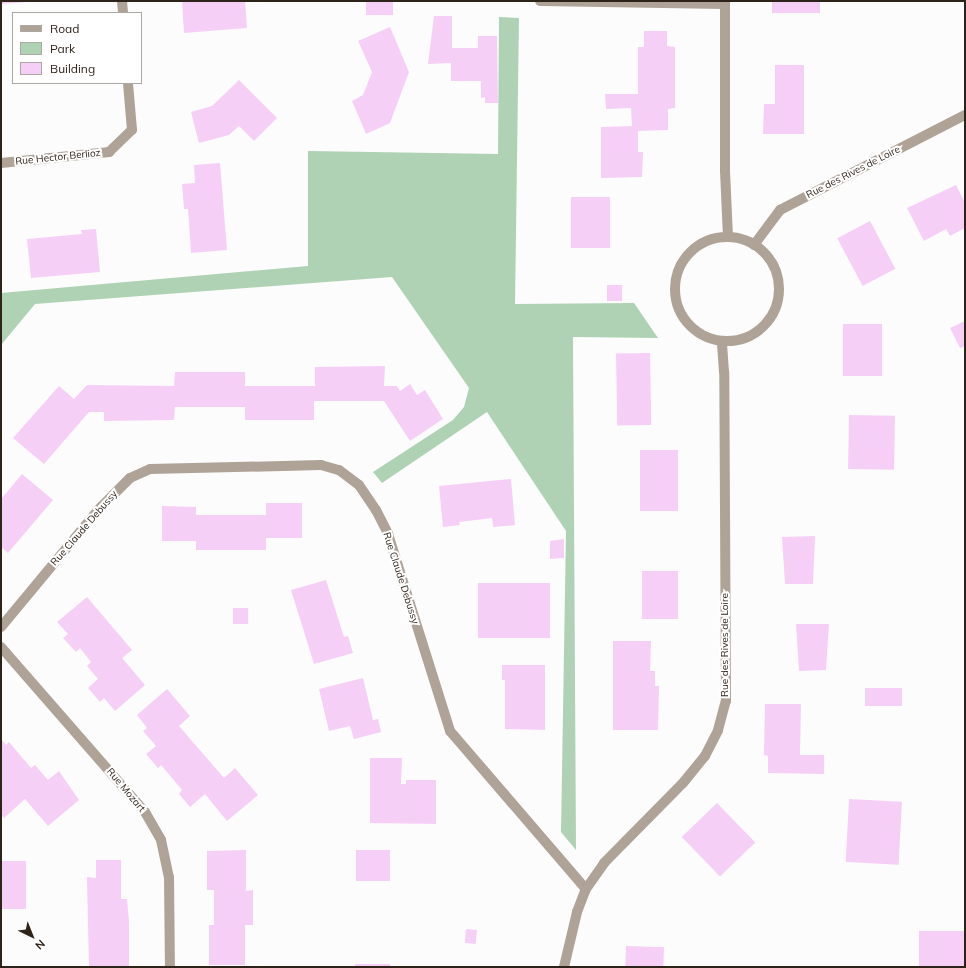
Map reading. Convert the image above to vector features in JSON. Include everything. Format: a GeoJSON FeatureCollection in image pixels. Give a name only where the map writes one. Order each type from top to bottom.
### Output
{"type":"FeatureCollection","features":[{"type":"Feature","properties":{"kind":"street"},"geometry":{"type":"LineString","coordinates":[[122,1],[123,12]]}},
{"type":"Feature","properties":{"kind":"street"},"geometry":{"type":"LineString","coordinates":[[540,1],[724,2],[724,171],[728,237]]}},
{"type":"Feature","properties":{"kind":"street","name":"Rue Hector Berlioz"},"geometry":{"type":"LineString","coordinates":[[1,163],[109,152],[132,130],[128,84]]}},
{"type":"Feature","properties":{"kind":"street","name":"Rue des Rives de Loire"},"geometry":{"type":"LineString","coordinates":[[754,245],[780,210],[965,115]]}},
{"type":"Feature","properties":{"kind":"street"},"geometry":{"type":"LineString","coordinates":[[728,237],[754,245],[767,256],[776,271],[779,288],[776,305],[768,321],[755,333],[739,340],[722,341],[705,337],[690,327],[678,308],[675,296],[676,278],[682,261],[694,248],[710,239],[728,237]]}},
{"type":"Feature","properties":{"kind":"street","name":"Rue des Rives de Loire"},"geometry":{"type":"LineString","coordinates":[[564,967],[577,912],[586,889],[604,863],[683,783],[705,756],[718,730],[726,701],[724,380],[722,341]]}},
{"type":"Feature","properties":{"kind":"street","name":"Rue Claude Debussy"},"geometry":{"type":"LineString","coordinates":[[1,627],[99,509],[130,478],[150,469],[321,465],[339,470],[359,485],[376,510],[388,534],[450,731],[586,889]]}},
{"type":"Feature","properties":{"kind":"street","name":"Rue Mozart"},"geometry":{"type":"LineString","coordinates":[[1,647],[145,812],[162,840],[169,877],[170,967]]}},
{"type":"Feature","properties":{"kind":"green space"},"geometry":{"type":"Polygon","coordinates":[[[499,17],[519,18],[515,304],[634,303],[658,338],[573,337],[576,850],[561,832],[566,531],[487,412],[382,483],[373,472],[453,420],[464,407],[469,388],[392,277],[35,304],[1,345],[1,293],[308,266],[308,151],[498,154],[499,17]]]}},
{"type":"Feature","properties":{"kind":"building"},"geometry":{"type":"Polygon","coordinates":[[[1,1],[27,1],[27,2],[1,4],[1,1]]]}},
{"type":"Feature","properties":{"kind":"building"},"geometry":{"type":"Polygon","coordinates":[[[182,1],[245,1],[247,28],[184,33],[182,1]]]}},
{"type":"Feature","properties":{"kind":"building"},"geometry":{"type":"Polygon","coordinates":[[[366,1],[393,1],[393,15],[366,15],[366,1]]]}},
{"type":"Feature","properties":{"kind":"building"},"geometry":{"type":"Polygon","coordinates":[[[772,1],[820,1],[820,13],[772,13],[772,1]]]}},
{"type":"Feature","properties":{"kind":"building"},"geometry":{"type":"Polygon","coordinates":[[[434,16],[452,16],[452,48],[478,48],[478,36],[497,36],[498,103],[485,103],[485,97],[481,98],[481,81],[451,81],[451,63],[428,64],[434,16]]]}},
{"type":"Feature","properties":{"kind":"building"},"geometry":{"type":"Polygon","coordinates":[[[390,27],[409,72],[390,123],[366,134],[352,101],[363,95],[372,72],[358,41],[390,27]]]}},
{"type":"Feature","properties":{"kind":"building"},"geometry":{"type":"Polygon","coordinates":[[[644,31],[667,31],[667,46],[675,47],[675,108],[668,109],[668,130],[638,131],[638,152],[643,152],[642,177],[601,178],[601,127],[632,126],[631,108],[606,109],[605,94],[638,94],[638,47],[644,47],[644,31]]]}},
{"type":"Feature","properties":{"kind":"building"},"geometry":{"type":"Polygon","coordinates":[[[775,65],[804,65],[804,134],[763,134],[764,104],[775,104],[775,65]]]}},
{"type":"Feature","properties":{"kind":"building"},"geometry":{"type":"Polygon","coordinates":[[[239,80],[277,118],[254,141],[239,126],[229,135],[199,143],[191,112],[212,106],[239,80]]]}},
{"type":"Feature","properties":{"kind":"building"},"geometry":{"type":"Polygon","coordinates":[[[220,163],[227,250],[191,253],[188,209],[184,209],[182,184],[195,183],[194,165],[220,163]]]}},
{"type":"Feature","properties":{"kind":"building"},"geometry":{"type":"Polygon","coordinates":[[[956,185],[965,203],[965,228],[950,236],[946,229],[924,241],[907,208],[956,185]]]}},
{"type":"Feature","properties":{"kind":"building"},"geometry":{"type":"Polygon","coordinates":[[[571,197],[610,197],[610,248],[571,248],[571,197]]]}},
{"type":"Feature","properties":{"kind":"building"},"geometry":{"type":"Polygon","coordinates":[[[870,221],[895,269],[863,286],[837,238],[870,221]]]}},
{"type":"Feature","properties":{"kind":"building"},"geometry":{"type":"Polygon","coordinates":[[[96,229],[100,272],[31,278],[27,239],[82,234],[81,230],[96,229]]]}},
{"type":"Feature","properties":{"kind":"building"},"geometry":{"type":"Polygon","coordinates":[[[607,285],[622,285],[622,301],[607,301],[607,285]]]}},
{"type":"Feature","properties":{"kind":"building"},"geometry":{"type":"Polygon","coordinates":[[[965,321],[965,346],[960,348],[950,328],[965,321]]]}},
{"type":"Feature","properties":{"kind":"building"},"geometry":{"type":"Polygon","coordinates":[[[843,324],[882,324],[882,376],[843,376],[843,324]]]}},
{"type":"Feature","properties":{"kind":"building"},"geometry":{"type":"Polygon","coordinates":[[[650,353],[651,425],[617,426],[616,354],[650,353]]]}},
{"type":"Feature","properties":{"kind":"building"},"geometry":{"type":"Polygon","coordinates":[[[385,366],[384,386],[397,386],[400,391],[410,384],[417,395],[425,390],[443,419],[410,441],[384,401],[314,401],[314,420],[245,420],[245,407],[175,407],[174,420],[104,421],[104,412],[89,412],[44,464],[13,438],[59,386],[74,399],[87,385],[174,386],[175,372],[245,372],[245,386],[315,386],[315,367],[385,366]]]}},
{"type":"Feature","properties":{"kind":"building"},"geometry":{"type":"Polygon","coordinates":[[[849,415],[895,416],[894,470],[848,469],[849,415]]]}},
{"type":"Feature","properties":{"kind":"building"},"geometry":{"type":"Polygon","coordinates":[[[640,450],[678,450],[678,511],[640,511],[640,450]]]}},
{"type":"Feature","properties":{"kind":"building"},"geometry":{"type":"Polygon","coordinates":[[[22,474],[53,500],[8,553],[1,547],[1,499],[22,474]]]}},
{"type":"Feature","properties":{"kind":"building"},"geometry":{"type":"Polygon","coordinates":[[[511,479],[515,525],[493,527],[492,518],[459,522],[460,525],[443,527],[439,486],[511,479]]]}},
{"type":"Feature","properties":{"kind":"building"},"geometry":{"type":"Polygon","coordinates":[[[266,503],[302,503],[302,538],[266,538],[266,550],[196,550],[196,541],[162,541],[162,506],[196,507],[196,515],[266,515],[266,503]]]}},
{"type":"Feature","properties":{"kind":"building"},"geometry":{"type":"Polygon","coordinates":[[[815,536],[813,584],[785,584],[782,537],[815,536]]]}},
{"type":"Feature","properties":{"kind":"building"},"geometry":{"type":"Polygon","coordinates":[[[564,539],[564,558],[550,559],[550,541],[564,539]]]}},
{"type":"Feature","properties":{"kind":"building"},"geometry":{"type":"Polygon","coordinates":[[[642,571],[678,571],[678,619],[642,619],[642,571]]]}},
{"type":"Feature","properties":{"kind":"building"},"geometry":{"type":"Polygon","coordinates":[[[326,580],[344,637],[348,636],[353,653],[314,664],[291,590],[326,580]]]}},
{"type":"Feature","properties":{"kind":"building"},"geometry":{"type":"Polygon","coordinates":[[[478,583],[550,583],[550,638],[478,638],[478,583]]]}},
{"type":"Feature","properties":{"kind":"building"},"geometry":{"type":"Polygon","coordinates":[[[87,597],[132,650],[122,658],[145,685],[115,711],[104,698],[100,702],[88,688],[98,679],[87,666],[91,662],[80,648],[76,652],[63,638],[68,634],[57,622],[87,597]]]}},
{"type":"Feature","properties":{"kind":"building"},"geometry":{"type":"Polygon","coordinates":[[[233,608],[248,608],[248,624],[233,624],[233,608]]]}},
{"type":"Feature","properties":{"kind":"building"},"geometry":{"type":"Polygon","coordinates":[[[796,624],[829,624],[826,670],[799,671],[796,624]]]}},
{"type":"Feature","properties":{"kind":"building"},"geometry":{"type":"Polygon","coordinates":[[[613,641],[651,641],[650,671],[655,671],[655,686],[659,686],[658,730],[613,730],[613,641]]]}},
{"type":"Feature","properties":{"kind":"building"},"geometry":{"type":"Polygon","coordinates":[[[502,665],[545,665],[545,730],[505,729],[505,680],[502,680],[502,665]]]}},
{"type":"Feature","properties":{"kind":"building"},"geometry":{"type":"Polygon","coordinates":[[[363,678],[373,720],[378,719],[381,732],[354,739],[350,726],[329,731],[319,689],[363,678]]]}},
{"type":"Feature","properties":{"kind":"building"},"geometry":{"type":"Polygon","coordinates":[[[865,688],[902,688],[902,706],[865,706],[865,688]]]}},
{"type":"Feature","properties":{"kind":"building"},"geometry":{"type":"Polygon","coordinates":[[[167,689],[190,716],[179,726],[224,778],[235,768],[258,795],[227,821],[205,794],[190,807],[179,794],[182,790],[161,765],[158,768],[146,754],[156,746],[143,731],[147,728],[137,715],[167,689]]]}},
{"type":"Feature","properties":{"kind":"building"},"geometry":{"type":"Polygon","coordinates":[[[765,704],[801,704],[800,755],[824,755],[824,774],[768,773],[768,756],[764,755],[765,704]]]}},
{"type":"Feature","properties":{"kind":"building"},"geometry":{"type":"Polygon","coordinates":[[[1,739],[6,745],[9,742],[31,768],[35,765],[48,780],[59,771],[79,800],[48,826],[25,799],[4,818],[1,814],[1,739]]]}},
{"type":"Feature","properties":{"kind":"building"},"geometry":{"type":"Polygon","coordinates":[[[370,758],[402,758],[401,784],[406,784],[406,780],[436,780],[436,824],[370,823],[370,758]]]}},
{"type":"Feature","properties":{"kind":"building"},"geometry":{"type":"Polygon","coordinates":[[[849,799],[902,802],[899,865],[846,862],[849,799]]]}},
{"type":"Feature","properties":{"kind":"building"},"geometry":{"type":"Polygon","coordinates":[[[717,803],[755,843],[720,877],[682,837],[717,803]]]}},
{"type":"Feature","properties":{"kind":"building"},"geometry":{"type":"Polygon","coordinates":[[[246,850],[246,891],[253,890],[253,925],[245,925],[245,965],[209,965],[209,925],[214,925],[214,890],[207,890],[207,851],[246,850]]]}},
{"type":"Feature","properties":{"kind":"building"},"geometry":{"type":"Polygon","coordinates":[[[356,850],[390,850],[390,881],[356,881],[356,850]]]}},
{"type":"Feature","properties":{"kind":"building"},"geometry":{"type":"Polygon","coordinates":[[[96,860],[121,860],[121,899],[127,899],[129,921],[129,967],[89,967],[87,877],[96,878],[96,860]]]}},
{"type":"Feature","properties":{"kind":"building"},"geometry":{"type":"Polygon","coordinates":[[[2,861],[26,861],[26,909],[2,909],[2,861]]]}},
{"type":"Feature","properties":{"kind":"building"},"geometry":{"type":"Polygon","coordinates":[[[466,929],[477,930],[476,944],[465,943],[466,929]]]}},
{"type":"Feature","properties":{"kind":"building"},"geometry":{"type":"Polygon","coordinates":[[[919,931],[965,931],[965,967],[919,967],[919,931]]]}},
{"type":"Feature","properties":{"kind":"building"},"geometry":{"type":"Polygon","coordinates":[[[626,946],[664,947],[663,967],[625,967],[626,946]]]}},
{"type":"Feature","properties":{"kind":"building"},"geometry":{"type":"Polygon","coordinates":[[[355,964],[390,964],[390,967],[355,967],[355,964]]]}}]}
